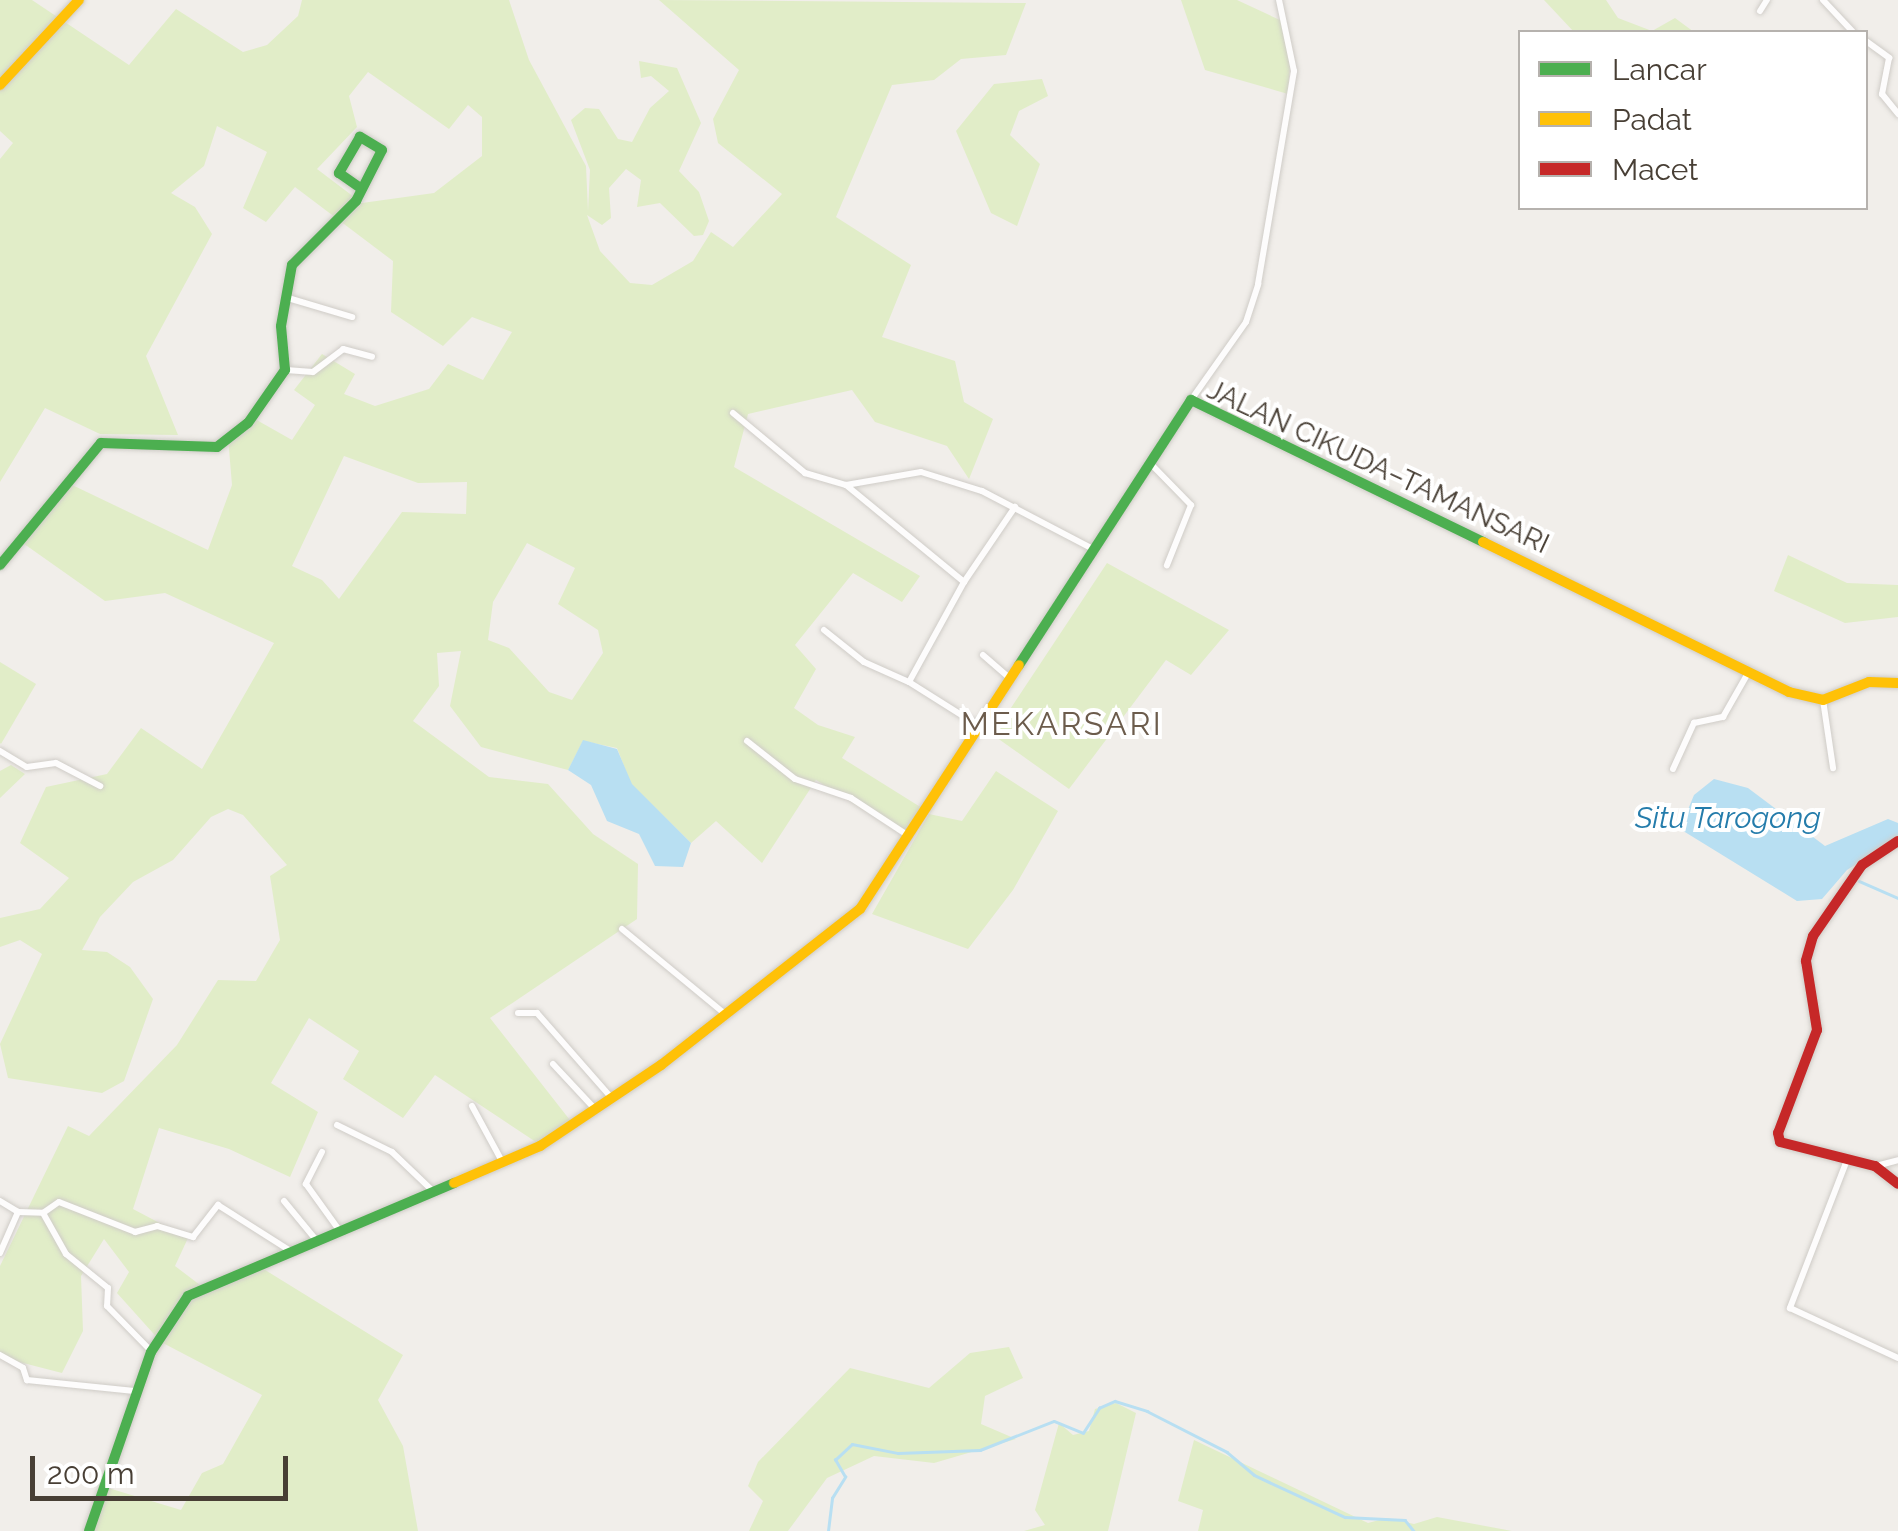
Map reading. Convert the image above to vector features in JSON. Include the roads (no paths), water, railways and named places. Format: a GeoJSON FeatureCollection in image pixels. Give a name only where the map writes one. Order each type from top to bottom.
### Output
{"type":"FeatureCollection","features":[{"type":"Feature","properties":{"kind":"street"},"geometry":{"type":"LineString","coordinates":[[0,85],[79,0]]}},
{"type":"Feature","properties":{"kind":"street"},"geometry":{"type":"LineString","coordinates":[[1191,400],[1238,336],[1258,284],[1294,70],[1279,0]]}},
{"type":"Feature","properties":{"kind":"street"},"geometry":{"type":"LineString","coordinates":[[1760,11],[1766,0]]}},
{"type":"Feature","properties":{"kind":"street"},"geometry":{"type":"LineString","coordinates":[[1823,0],[1851,30]]}},
{"type":"Feature","properties":{"kind":"street"},"geometry":{"type":"LineString","coordinates":[[1868,42],[1894,57],[1882,94],[1898,114]]}},
{"type":"Feature","properties":{"kind":"street"},"geometry":{"type":"LineString","coordinates":[[0,565],[90,450],[112,442],[217,448],[248,423],[284,370],[281,326],[292,265],[313,250],[356,201],[359,187],[382,150],[360,136],[339,174],[359,187]]}},
{"type":"Feature","properties":{"kind":"street"},"geometry":{"type":"LineString","coordinates":[[288,298],[352,317]]}},
{"type":"Feature","properties":{"kind":"street"},"geometry":{"type":"LineString","coordinates":[[284,370],[313,372],[344,349],[372,357]]}},
{"type":"Feature","properties":{"kind":"street","name":"JALAN CIKUDA–TAMANSARI"},"geometry":{"type":"LineString","coordinates":[[89,1531],[151,1352],[188,1296],[288,1250],[504,1164],[594,1108],[726,1015],[860,908],[1191,400],[1748,672],[1822,700]]}},
{"type":"Feature","properties":{"kind":"street"},"geometry":{"type":"LineString","coordinates":[[733,413],[805,473],[846,485],[964,582]]}},
{"type":"Feature","properties":{"kind":"street"},"geometry":{"type":"LineString","coordinates":[[1149,462],[1191,505],[1167,565]]}},
{"type":"Feature","properties":{"kind":"street"},"geometry":{"type":"LineString","coordinates":[[846,485],[922,472],[1015,508],[1093,550]]}},
{"type":"Feature","properties":{"kind":"street"},"geometry":{"type":"LineString","coordinates":[[909,682],[964,582],[1015,508]]}},
{"type":"Feature","properties":{"kind":"street"},"geometry":{"type":"LineString","coordinates":[[824,630],[864,662],[909,682],[979,726]]}},
{"type":"Feature","properties":{"kind":"street"},"geometry":{"type":"LineString","coordinates":[[983,655],[1011,679]]}},
{"type":"Feature","properties":{"kind":"street"},"geometry":{"type":"LineString","coordinates":[[1672,769],[1694,723],[1722,717],[1748,672]]}},
{"type":"Feature","properties":{"kind":"street"},"geometry":{"type":"LineString","coordinates":[[1833,768],[1822,700],[1869,682],[1898,683]]}},
{"type":"Feature","properties":{"kind":"street"},"geometry":{"type":"LineString","coordinates":[[748,741],[795,780],[850,798],[906,834]]}},
{"type":"Feature","properties":{"kind":"street"},"geometry":{"type":"LineString","coordinates":[[0,752],[27,766],[56,762],[100,786]]}},
{"type":"Feature","properties":{"kind":"street"},"geometry":{"type":"LineString","coordinates":[[1898,841],[1862,865],[1813,936],[1806,961],[1817,1030],[1778,1133],[1780,1142],[1875,1166],[1898,1184]]}},
{"type":"Feature","properties":{"kind":"street"},"geometry":{"type":"LineString","coordinates":[[622,930],[726,1015]]}},
{"type":"Feature","properties":{"kind":"street"},"geometry":{"type":"LineString","coordinates":[[518,1013],[537,1014],[610,1096]]}},
{"type":"Feature","properties":{"kind":"street"},"geometry":{"type":"LineString","coordinates":[[552,1064],[594,1108]]}},
{"type":"Feature","properties":{"kind":"street"},"geometry":{"type":"LineString","coordinates":[[472,1106],[504,1164]]}},
{"type":"Feature","properties":{"kind":"street"},"geometry":{"type":"LineString","coordinates":[[338,1125],[392,1152],[434,1192]]}},
{"type":"Feature","properties":{"kind":"street"},"geometry":{"type":"LineString","coordinates":[[322,1152],[306,1184],[339,1230]]}},
{"type":"Feature","properties":{"kind":"street"},"geometry":{"type":"LineString","coordinates":[[1847,1159],[1790,1308],[1898,1358]]}},
{"type":"Feature","properties":{"kind":"street"},"geometry":{"type":"LineString","coordinates":[[1875,1166],[1898,1160]]}},
{"type":"Feature","properties":{"kind":"street"},"geometry":{"type":"LineString","coordinates":[[284,1200],[317,1240]]}},
{"type":"Feature","properties":{"kind":"street"},"geometry":{"type":"LineString","coordinates":[[0,1201],[18,1212],[43,1214],[59,1202],[135,1232],[158,1226],[193,1237],[218,1204],[288,1250]]}},
{"type":"Feature","properties":{"kind":"street"},"geometry":{"type":"LineString","coordinates":[[0,1253],[18,1212]]}},
{"type":"Feature","properties":{"kind":"street"},"geometry":{"type":"LineString","coordinates":[[43,1214],[66,1254],[108,1288],[107,1306],[151,1352]]}},
{"type":"Feature","properties":{"kind":"street"},"geometry":{"type":"LineString","coordinates":[[0,1354],[23,1368],[27,1380],[135,1391]]}},
{"type":"Feature","properties":{"kind":"water"},"geometry":{"type":"Polygon","coordinates":[[[583,740],[617,749],[632,784],[691,843],[683,867],[655,866],[639,834],[607,821],[591,785],[568,770],[583,740]]]}},
{"type":"Feature","properties":{"kind":"water","name":"Situ Tarogong"},"geometry":{"type":"Polygon","coordinates":[[[1714,779],[1748,788],[1825,846],[1888,819],[1898,823],[1898,838],[1847,870],[1822,899],[1797,901],[1680,829],[1694,795],[1714,779]]]}},
{"type":"Feature","properties":{"kind":"waterway"},"geometry":{"type":"LineString","coordinates":[[1859,881],[1898,898]]}},
{"type":"Feature","properties":{"kind":"waterway"},"geometry":{"type":"LineString","coordinates":[[828,1531],[832,1498],[845,1477],[835,1460],[852,1444],[898,1453],[980,1450],[1054,1421],[1083,1433],[1099,1408],[1115,1401],[1147,1411],[1227,1452],[1254,1475],[1345,1517],[1405,1520],[1414,1531]]}},
{"type":"Feature","properties":{"kind":"district","name":"MEKARSARI"},"geometry":{"type":"Point","coordinates":[1062,724]}}]}
